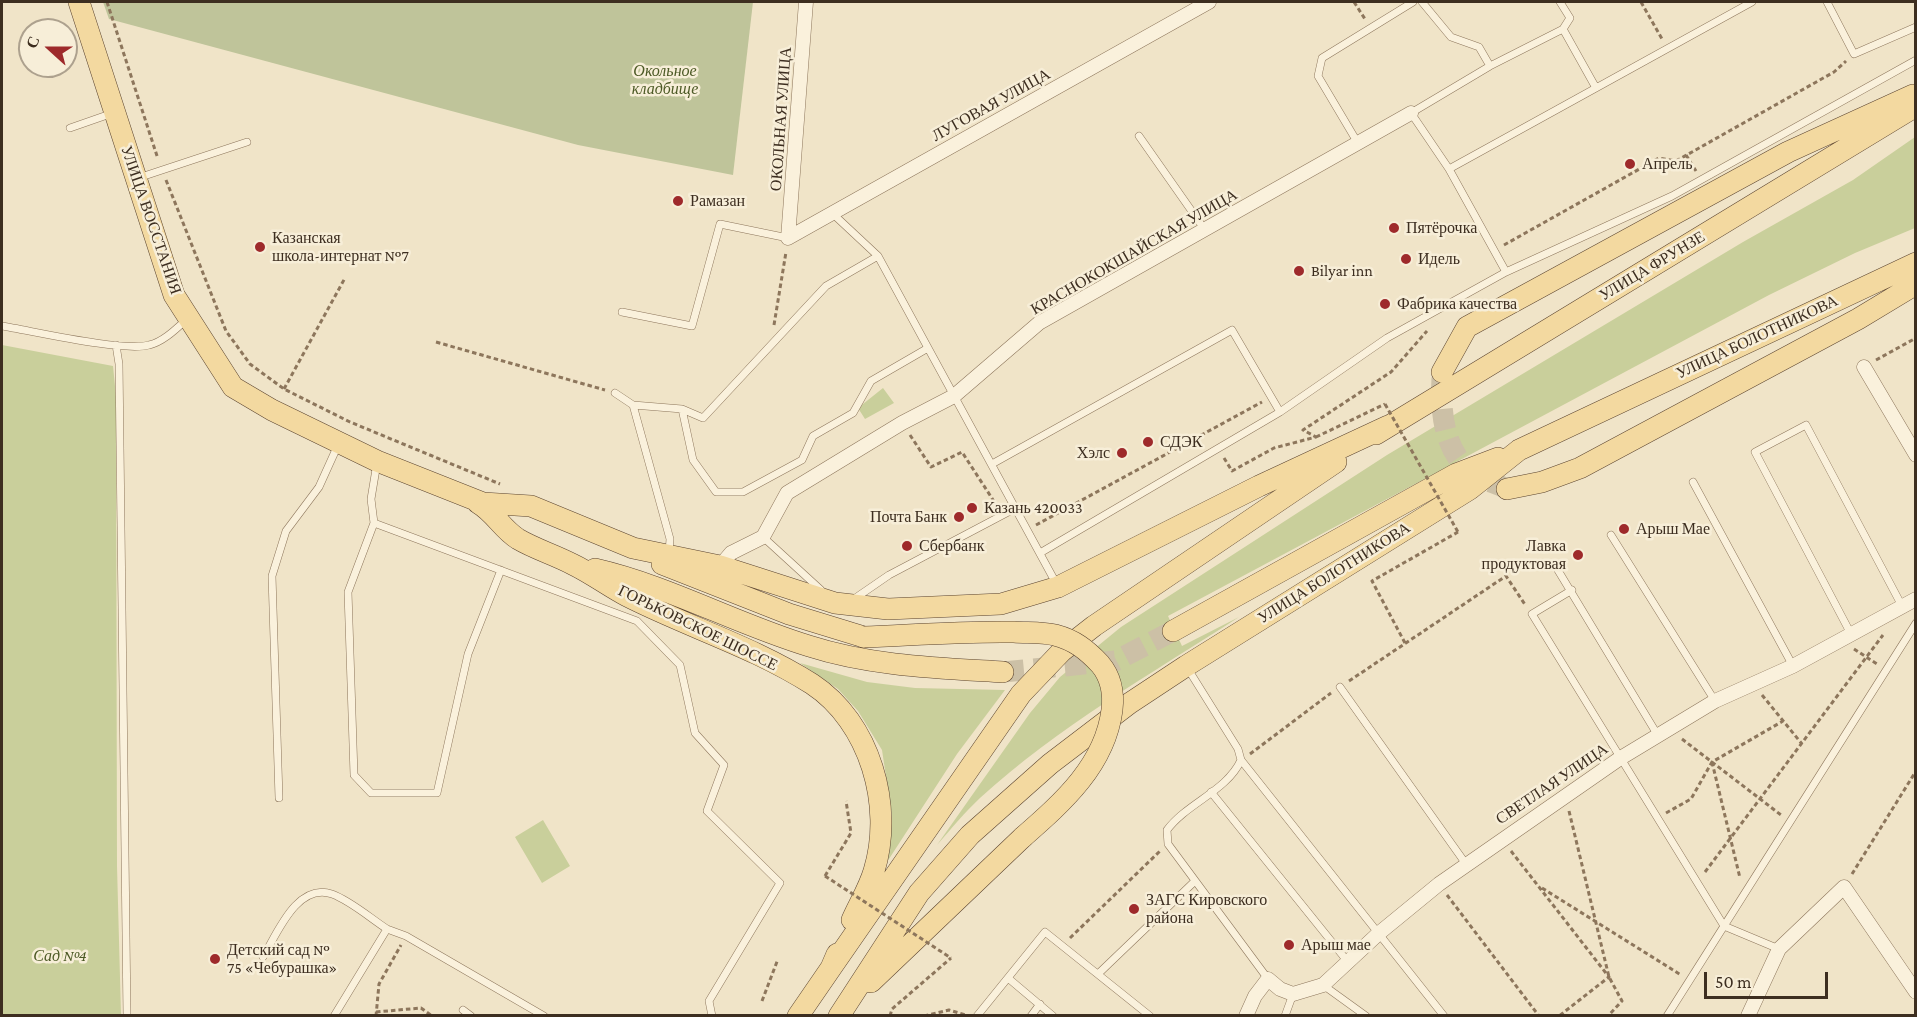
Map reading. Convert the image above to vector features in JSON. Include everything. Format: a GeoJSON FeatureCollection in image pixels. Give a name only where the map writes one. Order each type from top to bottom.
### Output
{"type":"FeatureCollection","features":[{"type":"Feature","properties":{"kind":"main road","name":"УЛИЦА ВОССТАНИЯ"},"geometry":{"type":"LineString","coordinates":[[79,2],[174,295],[233,387],[272,410],[377,460],[467,497],[491,504],[531,506],[633,548],[720,566],[835,603],[888,609],[1001,604],[1058,587],[1259,486],[1388,426]]}},
{"type":"Feature","properties":{"kind":"main road"},"geometry":{"type":"LineString","coordinates":[[1442,372],[1467,327],[1778,158],[1916,93]]}},
{"type":"Feature","properties":{"kind":"main road","name":"УЛИЦА ФРУНЗЕ"},"geometry":{"type":"LineString","coordinates":[[1388,426],[1916,106]]}},
{"type":"Feature","properties":{"kind":"main road","name":"УЛИЦА БОЛОТНИКОВА"},"geometry":{"type":"LineString","coordinates":[[843,1010],[919,893],[970,835],[1050,764],[1130,703],[1470,489],[1519,450],[1916,263]]}},
{"type":"Feature","properties":{"kind":"main road"},"geometry":{"type":"LineString","coordinates":[[1507,489],[1542,482],[1580,468],[1858,319],[1916,284]]}},
{"type":"Feature","properties":{"kind":"main road"},"geometry":{"type":"LineString","coordinates":[[831,968],[1021,694],[1062,651],[1094,626],[1388,426]]}},
{"type":"Feature","properties":{"kind":"main road"},"geometry":{"type":"LineString","coordinates":[[1173,631],[1456,474],[1519,450]]}},
{"type":"Feature","properties":{"kind":"main road","name":"УЛИЦА ВОССТАНИЯ"},"geometry":{"type":"LineString","coordinates":[[467,497],[495,514],[518,539],[573,564]]}},
{"type":"Feature","properties":{"kind":"main road"},"geometry":{"type":"LineString","coordinates":[[633,548],[658,562],[789,614],[864,637],[993,632],[1052,634],[1071,640],[1087,650],[1107,672],[1114,695],[1110,726],[1099,755],[1079,784],[843,1010]]}},
{"type":"Feature","properties":{"kind":"main road"},"geometry":{"type":"LineString","coordinates":[[573,564],[634,578],[808,646],[868,661],[1003,672]]}},
{"type":"Feature","properties":{"kind":"main road","name":"ГОРЬКОВСКОЕ ШОССЕ"},"geometry":{"type":"LineString","coordinates":[[573,564],[627,596],[749,650],[813,685],[846,716],[867,751],[878,786],[881,827],[874,870],[831,968],[798,1016]]}},
{"type":"Feature","properties":{"kind":"street","name":"ОКОЛЬНАЯ УЛИЦА"},"geometry":{"type":"LineString","coordinates":[[788,238],[806,2]]}},
{"type":"Feature","properties":{"kind":"street","name":"ЛУГОВАЯ УЛИЦА"},"geometry":{"type":"LineString","coordinates":[[788,238],[1209,2]]}},
{"type":"Feature","properties":{"kind":"street","name":"КРАСНОКОКШАЙСКАЯ УЛИЦА"},"geometry":{"type":"LineString","coordinates":[[763,537],[787,493],[902,423],[954,396],[1039,322],[1359,145],[1411,113]]}},
{"type":"Feature","properties":{"kind":"street"},"geometry":{"type":"LineString","coordinates":[[1864,367],[1916,454]]}},
{"type":"Feature","properties":{"kind":"street"},"geometry":{"type":"LineString","coordinates":[[720,566],[731,553],[763,537]]}},
{"type":"Feature","properties":{"kind":"street","name":"СВЕТЛАЯ УЛИЦА"},"geometry":{"type":"LineString","coordinates":[[1293,993],[1323,985],[1378,933],[1439,884],[1618,759],[1715,701],[1793,666],[1916,598]]}},
{"type":"Feature","properties":{"kind":"street"},"geometry":{"type":"LineString","coordinates":[[1748,1016],[1779,949],[1844,887],[1916,993]]}},
{"type":"Feature","properties":{"kind":"street"},"geometry":{"type":"LineString","coordinates":[[1246,1016],[1255,996],[1268,979],[1280,989],[1293,993]]}},
{"type":"Feature","properties":{"kind":"lane"},"geometry":{"type":"LineString","coordinates":[[1359,145],[1318,76],[1322,58],[1413,2]]}},
{"type":"Feature","properties":{"kind":"lane"},"geometry":{"type":"LineString","coordinates":[[1422,2],[1451,37],[1479,47],[1490,66]]}},
{"type":"Feature","properties":{"kind":"lane"},"geometry":{"type":"LineString","coordinates":[[1506,272],[1449,169],[1411,113],[1490,66],[1563,29],[1570,18],[1560,2]]}},
{"type":"Feature","properties":{"kind":"lane"},"geometry":{"type":"LineString","coordinates":[[1449,169],[1752,2]]}},
{"type":"Feature","properties":{"kind":"lane"},"geometry":{"type":"LineString","coordinates":[[1827,2],[1854,54],[1916,27]]}},
{"type":"Feature","properties":{"kind":"lane"},"geometry":{"type":"LineString","coordinates":[[1563,29],[1596,88]]}},
{"type":"Feature","properties":{"kind":"lane"},"geometry":{"type":"LineString","coordinates":[[1040,553],[1280,411],[1388,338],[1506,272],[1701,181],[1916,60]]}},
{"type":"Feature","properties":{"kind":"lane"},"geometry":{"type":"LineString","coordinates":[[70,128],[115,112]]}},
{"type":"Feature","properties":{"kind":"lane"},"geometry":{"type":"LineString","coordinates":[[1139,136],[1205,230]]}},
{"type":"Feature","properties":{"kind":"lane"},"geometry":{"type":"LineString","coordinates":[[137,179],[247,142]]}},
{"type":"Feature","properties":{"kind":"lane"},"geometry":{"type":"LineString","coordinates":[[832,213],[878,256],[1058,587]]}},
{"type":"Feature","properties":{"kind":"lane"},"geometry":{"type":"LineString","coordinates":[[622,312],[692,326],[720,224],[788,238]]}},
{"type":"Feature","properties":{"kind":"lane"},"geometry":{"type":"LineString","coordinates":[[615,393],[633,405],[682,409],[703,418],[826,286],[878,256]]}},
{"type":"Feature","properties":{"kind":"lane"},"geometry":{"type":"LineString","coordinates":[[2,326],[116,345],[148,346],[168,336],[189,318]]}},
{"type":"Feature","properties":{"kind":"lane"},"geometry":{"type":"LineString","coordinates":[[992,464],[1232,330],[1280,411]]}},
{"type":"Feature","properties":{"kind":"lane"},"geometry":{"type":"LineString","coordinates":[[116,345],[119,364],[127,1016]]}},
{"type":"Feature","properties":{"kind":"lane"},"geometry":{"type":"LineString","coordinates":[[682,409],[693,460],[716,492],[743,492],[802,460],[813,436],[853,412],[871,381],[928,348]]}},
{"type":"Feature","properties":{"kind":"lane"},"geometry":{"type":"LineString","coordinates":[[633,405],[670,538],[669,556]]}},
{"type":"Feature","properties":{"kind":"lane"},"geometry":{"type":"LineString","coordinates":[[1846,637],[1755,452],[1806,425],[1902,606]]}},
{"type":"Feature","properties":{"kind":"lane"},"geometry":{"type":"LineString","coordinates":[[279,798],[272,576],[286,531],[319,488],[339,442]]}},
{"type":"Feature","properties":{"kind":"lane"},"geometry":{"type":"LineString","coordinates":[[377,460],[371,499],[374,523],[348,592],[354,775],[371,793],[437,793],[468,654],[501,570]]}},
{"type":"Feature","properties":{"kind":"lane"},"geometry":{"type":"LineString","coordinates":[[1693,482],[1793,666]]}},
{"type":"Feature","properties":{"kind":"lane"},"geometry":{"type":"LineString","coordinates":[[763,537],[835,603],[854,599],[889,575],[1016,508]]}},
{"type":"Feature","properties":{"kind":"lane"},"geometry":{"type":"LineString","coordinates":[[374,523],[637,621],[680,665],[695,733],[724,765],[707,811],[780,883],[709,1001],[712,1016]]}},
{"type":"Feature","properties":{"kind":"lane"},"geometry":{"type":"LineString","coordinates":[[1611,535],[1715,701]]}},
{"type":"Feature","properties":{"kind":"lane"},"geometry":{"type":"LineString","coordinates":[[1556,567],[1663,731]]}},
{"type":"Feature","properties":{"kind":"lane"},"geometry":{"type":"LineString","coordinates":[[1572,590],[1532,614],[1618,759],[1724,926],[1779,949]]}},
{"type":"Feature","properties":{"kind":"lane"},"geometry":{"type":"LineString","coordinates":[[1668,1016],[1916,623]]}},
{"type":"Feature","properties":{"kind":"lane"},"geometry":{"type":"LineString","coordinates":[[1186,666],[1238,749],[1241,760],[1444,1016]]}},
{"type":"Feature","properties":{"kind":"lane"},"geometry":{"type":"LineString","coordinates":[[1340,687],[1466,864]]}},
{"type":"Feature","properties":{"kind":"lane"},"geometry":{"type":"LineString","coordinates":[[1241,760],[1235,774],[1176,817],[1167,830],[1168,844],[1268,979]]}},
{"type":"Feature","properties":{"kind":"lane"},"geometry":{"type":"LineString","coordinates":[[1211,792],[1348,962]]}},
{"type":"Feature","properties":{"kind":"lane"},"geometry":{"type":"LineString","coordinates":[[1098,974],[1195,881]]}},
{"type":"Feature","properties":{"kind":"lane"},"geometry":{"type":"LineString","coordinates":[[263,957],[299,900],[312,892],[332,894],[387,929],[406,936],[544,1016]]}},
{"type":"Feature","properties":{"kind":"lane"},"geometry":{"type":"LineString","coordinates":[[334,1016],[387,929]]}},
{"type":"Feature","properties":{"kind":"lane"},"geometry":{"type":"LineString","coordinates":[[977,1016],[1045,932],[1150,1016]]}},
{"type":"Feature","properties":{"kind":"lane"},"geometry":{"type":"LineString","coordinates":[[1008,978],[1053,1016]]}},
{"type":"Feature","properties":{"kind":"lane"},"geometry":{"type":"LineString","coordinates":[[1323,985],[1366,1016]]}},
{"type":"Feature","properties":{"kind":"lane"},"geometry":{"type":"LineString","coordinates":[[1285,1016],[1293,993]]}},
{"type":"Feature","properties":{"kind":"lane"},"geometry":{"type":"LineString","coordinates":[[1031,1016],[1040,1004]]}},
{"type":"Feature","properties":{"kind":"lane"},"geometry":{"type":"LineString","coordinates":[[463,1010],[471,1016]]}},
{"type":"Feature","properties":{"kind":"path"},"geometry":{"type":"LineString","coordinates":[[106,2],[162,170],[226,331],[250,364],[284,389],[350,422],[509,488]]}},
{"type":"Feature","properties":{"kind":"path"},"geometry":{"type":"LineString","coordinates":[[1354,2],[1370,28]]}},
{"type":"Feature","properties":{"kind":"path"},"geometry":{"type":"LineString","coordinates":[[1641,2],[1668,48]]}},
{"type":"Feature","properties":{"kind":"path"},"geometry":{"type":"LineString","coordinates":[[1494,250],[1659,158],[1676,161],[1834,72],[1854,54]]}},
{"type":"Feature","properties":{"kind":"path"},"geometry":{"type":"LineString","coordinates":[[1686,155],[1701,181]]}},
{"type":"Feature","properties":{"kind":"path"},"geometry":{"type":"LineString","coordinates":[[771,344],[788,238]]}},
{"type":"Feature","properties":{"kind":"path"},"geometry":{"type":"LineString","coordinates":[[284,389],[345,278]]}},
{"type":"Feature","properties":{"kind":"path"},"geometry":{"type":"LineString","coordinates":[[1317,436],[1303,430],[1391,372],[1427,330]]}},
{"type":"Feature","properties":{"kind":"path"},"geometry":{"type":"LineString","coordinates":[[1864,367],[1916,338]]}},
{"type":"Feature","properties":{"kind":"path"},"geometry":{"type":"LineString","coordinates":[[436,342],[615,393]]}},
{"type":"Feature","properties":{"kind":"path"},"geometry":{"type":"LineString","coordinates":[[1028,530],[1272,397]]}},
{"type":"Feature","properties":{"kind":"path"},"geometry":{"type":"LineString","coordinates":[[1221,452],[1232,471],[1274,448],[1317,436],[1385,404],[1458,532],[1372,581],[1406,643]]}},
{"type":"Feature","properties":{"kind":"path"},"geometry":{"type":"LineString","coordinates":[[902,423],[931,467],[962,452],[1003,514]]}},
{"type":"Feature","properties":{"kind":"path"},"geometry":{"type":"LineString","coordinates":[[1241,760],[1340,687],[1506,576],[1532,614]]}},
{"type":"Feature","properties":{"kind":"path"},"geometry":{"type":"LineString","coordinates":[[1696,883],[1868,658],[1885,632]]}},
{"type":"Feature","properties":{"kind":"path"},"geometry":{"type":"LineString","coordinates":[[1846,637],[1868,658],[1886,670]]}},
{"type":"Feature","properties":{"kind":"path"},"geometry":{"type":"LineString","coordinates":[[1754,684],[1802,744]]}},
{"type":"Feature","properties":{"kind":"path"},"geometry":{"type":"LineString","coordinates":[[1656,819],[1691,800],[1713,762],[1783,721]]}},
{"type":"Feature","properties":{"kind":"path"},"geometry":{"type":"LineString","coordinates":[[1663,731],[1713,762],[1790,821]]}},
{"type":"Feature","properties":{"kind":"path"},"geometry":{"type":"LineString","coordinates":[[1713,762],[1744,894]]}},
{"type":"Feature","properties":{"kind":"path"},"geometry":{"type":"LineString","coordinates":[[1844,887],[1916,771]]}},
{"type":"Feature","properties":{"kind":"path"},"geometry":{"type":"LineString","coordinates":[[1565,795],[1609,977]]}},
{"type":"Feature","properties":{"kind":"path"},"geometry":{"type":"LineString","coordinates":[[846,801],[851,833],[825,876],[951,958],[892,1010],[890,1016]]}},
{"type":"Feature","properties":{"kind":"path"},"geometry":{"type":"LineString","coordinates":[[1502,838],[1609,977],[1622,1001],[1608,1016]]}},
{"type":"Feature","properties":{"kind":"path"},"geometry":{"type":"LineString","coordinates":[[1062,946],[1168,844]]}},
{"type":"Feature","properties":{"kind":"path"},"geometry":{"type":"LineString","coordinates":[[1439,884],[1539,1016]]}},
{"type":"Feature","properties":{"kind":"path"},"geometry":{"type":"LineString","coordinates":[[1538,885],[1689,981]]}},
{"type":"Feature","properties":{"kind":"path"},"geometry":{"type":"LineString","coordinates":[[406,936],[379,984],[376,1014],[421,1008],[432,1016]]}},
{"type":"Feature","properties":{"kind":"path"},"geometry":{"type":"LineString","coordinates":[[762,1001],[778,959]]}},
{"type":"Feature","properties":{"kind":"path"},"geometry":{"type":"LineString","coordinates":[[1559,1016],[1609,977]]}},
{"type":"Feature","properties":{"kind":"path"},"geometry":{"type":"LineString","coordinates":[[924,1016],[949,1010],[968,1016]]}},
{"type":"Feature","properties":{"kind":"green space","name":"Окольное кладбище"},"geometry":{"type":"Polygon","coordinates":[[[103,2],[753,2],[733,175],[578,145],[109,19],[103,2]]]}},
{"type":"Feature","properties":{"kind":"green space"},"geometry":{"type":"Polygon","coordinates":[[[1915,137],[1915,228],[1855,253],[1769,295],[1168,616],[1182,646],[1239,617],[1106,702],[1041,748],[980,798],[937,845],[1030,713],[1060,677],[1121,627],[1387,455],[1743,242],[1853,180],[1915,137]]]}},
{"type":"Feature","properties":{"kind":"green space","name":"Сад №4"},"geometry":{"type":"Polygon","coordinates":[[[2,345],[113,366],[116,396],[117,866],[121,1015],[2,1015],[2,345]]]}},
{"type":"Feature","properties":{"kind":"green space"},"geometry":{"type":"Polygon","coordinates":[[[883,388],[894,403],[865,419],[858,408],[883,388]]]}},
{"type":"Feature","properties":{"kind":"green space"},"geometry":{"type":"Polygon","coordinates":[[[800,663],[867,682],[915,688],[1005,690],[957,754],[887,862],[892,816],[882,750],[858,711],[838,689],[800,663]]]}},
{"type":"Feature","properties":{"kind":"green space"},"geometry":{"type":"Polygon","coordinates":[[[543,820],[570,866],[542,883],[515,837],[543,820]]]}},
{"type":"Feature","properties":{"kind":"tunnel"},"geometry":{"type":"LineString","coordinates":[[1442,378],[1443,419],[1446,433],[1457,457],[1477,476],[1507,489]]}},
{"type":"Feature","properties":{"kind":"tunnel"},"geometry":{"type":"LineString","coordinates":[[1003,672],[1115,661],[1173,631]]}},
{"type":"Feature","properties":{"kind":"place","name":"Апрель"},"geometry":{"type":"Point","coordinates":[1630,164]}},
{"type":"Feature","properties":{"kind":"place","name":"Рамазан"},"geometry":{"type":"Point","coordinates":[678,201]}},
{"type":"Feature","properties":{"kind":"place","name":"Пятёрочка"},"geometry":{"type":"Point","coordinates":[1394,228]}},
{"type":"Feature","properties":{"kind":"place","name":"Казанская школа-интернат №7"},"geometry":{"type":"Point","coordinates":[260,247]}},
{"type":"Feature","properties":{"kind":"place","name":"Идель"},"geometry":{"type":"Point","coordinates":[1406,259]}},
{"type":"Feature","properties":{"kind":"place","name":"Bilyar inn"},"geometry":{"type":"Point","coordinates":[1299,271]}},
{"type":"Feature","properties":{"kind":"place","name":"Фабрика качества"},"geometry":{"type":"Point","coordinates":[1385,304]}},
{"type":"Feature","properties":{"kind":"place","name":"СДЭК"},"geometry":{"type":"Point","coordinates":[1148,442]}},
{"type":"Feature","properties":{"kind":"place","name":"Хэлс"},"geometry":{"type":"Point","coordinates":[1122,453]}},
{"type":"Feature","properties":{"kind":"place","name":"Казань 420033"},"geometry":{"type":"Point","coordinates":[972,508]}},
{"type":"Feature","properties":{"kind":"place","name":"Почта Банк"},"geometry":{"type":"Point","coordinates":[959,517]}},
{"type":"Feature","properties":{"kind":"place","name":"Арыш Мае"},"geometry":{"type":"Point","coordinates":[1624,529]}},
{"type":"Feature","properties":{"kind":"place","name":"Сбербанк"},"geometry":{"type":"Point","coordinates":[907,546]}},
{"type":"Feature","properties":{"kind":"place","name":"Лавка продуктовая"},"geometry":{"type":"Point","coordinates":[1578,555]}},
{"type":"Feature","properties":{"kind":"place","name":"ЗАГС Кировского района"},"geometry":{"type":"Point","coordinates":[1134,909]}},
{"type":"Feature","properties":{"kind":"place","name":"Арыш мае"},"geometry":{"type":"Point","coordinates":[1289,945]}},
{"type":"Feature","properties":{"kind":"place","name":"Детский сад № 75 «Чебурашка»"},"geometry":{"type":"Point","coordinates":[215,959]}}]}
